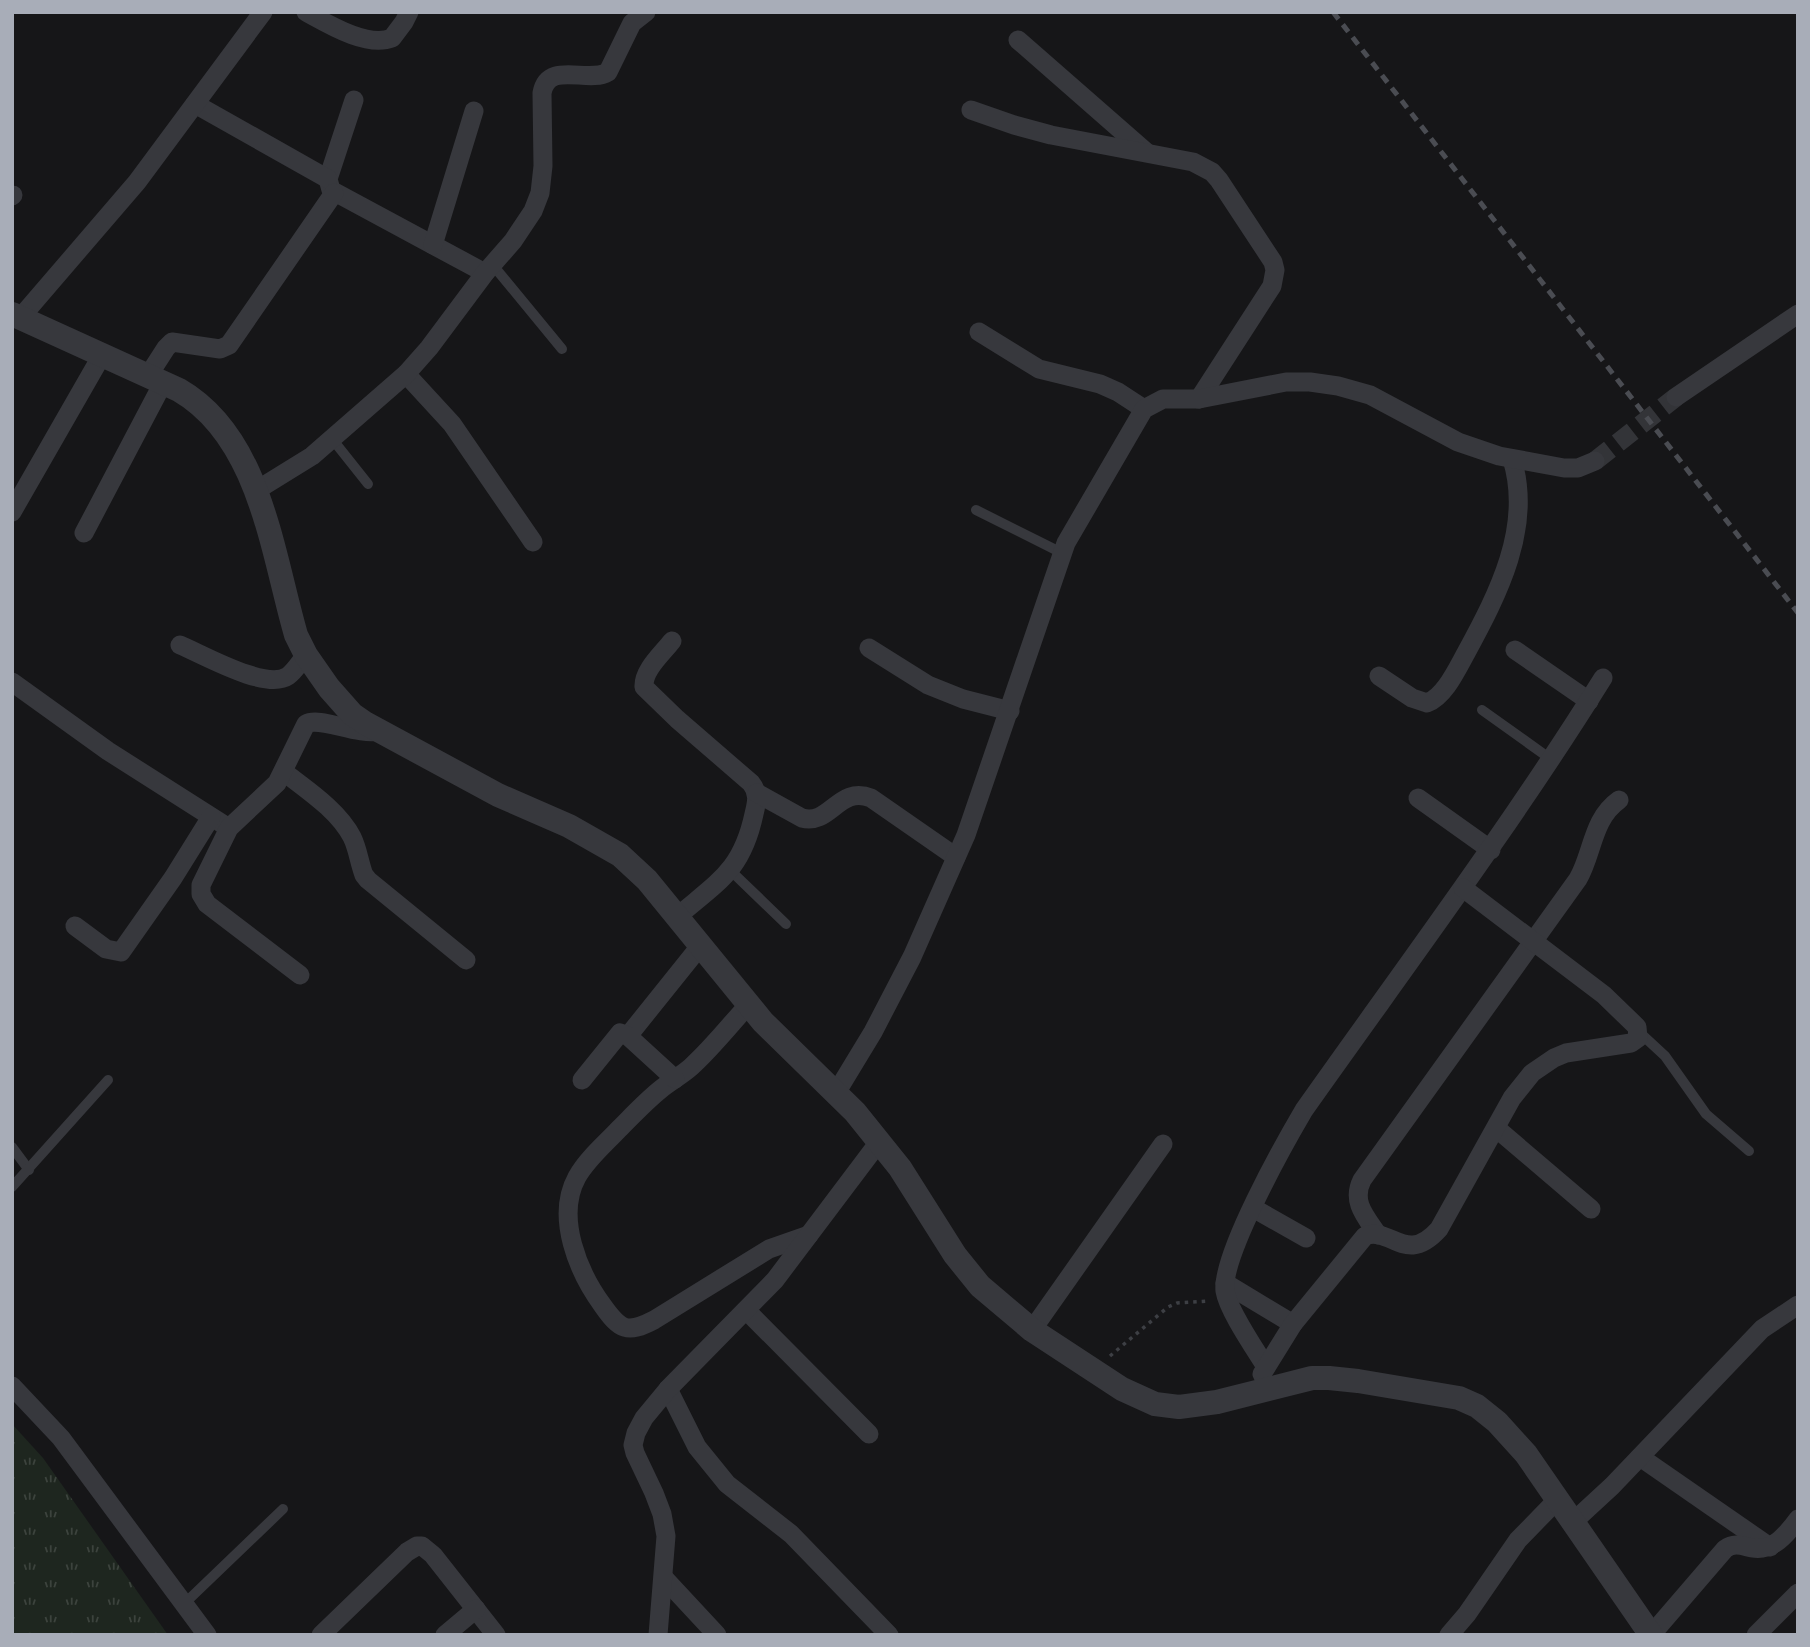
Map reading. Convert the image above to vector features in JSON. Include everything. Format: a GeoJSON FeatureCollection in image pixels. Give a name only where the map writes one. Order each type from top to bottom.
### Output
{"type":"FeatureCollection","features":[{"type":"Feature","properties":{"kind":"street"},"geometry":{"type":"LineString","coordinates":[[262,12],[137,182],[16,315],[156,379],[196,400],[208,411],[243,460],[257,490],[293,624],[306,655],[329,688],[352,714],[498,796],[569,826],[620,855],[647,880],[792,1052],[836,1093],[879,1142],[900,1168],[955,1255],[980,1286],[1032,1331],[1122,1389],[1155,1404],[1179,1406],[1217,1402],[1312,1378],[1329,1378],[1371,1382],[1459,1398],[1476,1406],[1497,1422],[1526,1454],[1651,1635],[1725,1549],[1737,1544],[1755,1549],[1770,1547],[1786,1534],[1798,1519]]}},
{"type":"Feature","properties":{"kind":"street"},"geometry":{"type":"LineString","coordinates":[[306,12],[341,29],[375,41],[392,38],[409,12]]}},
{"type":"Feature","properties":{"kind":"street"},"geometry":{"type":"LineString","coordinates":[[257,490],[291,471],[333,440],[406,374],[429,348],[489,268],[513,241],[540,193],[543,166],[542,93],[545,83],[561,75],[598,76],[608,72],[632,23],[646,12]]}},
{"type":"Feature","properties":{"kind":"street"},"geometry":{"type":"LineString","coordinates":[[1018,40],[1146,152]]}},
{"type":"Feature","properties":{"kind":"street"},"geometry":{"type":"LineString","coordinates":[[84,533],[156,379],[166,348],[172,342],[220,349],[229,345],[331,186],[354,100]]}},
{"type":"Feature","properties":{"kind":"street"},"geometry":{"type":"LineString","coordinates":[[195,104],[433,244],[489,268]]}},
{"type":"Feature","properties":{"kind":"street"},"geometry":{"type":"LineString","coordinates":[[971,110],[1051,135],[1184,159],[1212,172],[1265,250],[1275,270],[1272,286],[1199,399]]}},
{"type":"Feature","properties":{"kind":"street"},"geometry":{"type":"LineString","coordinates":[[433,244],[474,111]]}},
{"type":"Feature","properties":{"kind":"street"},"geometry":{"type":"LineString","coordinates":[[1676,397],[1798,314]]}},
{"type":"Feature","properties":{"kind":"street"},"geometry":{"type":"LineString","coordinates":[[979,332],[1039,369],[1100,384],[1144,409]]}},
{"type":"Feature","properties":{"kind":"street"},"geometry":{"type":"LineString","coordinates":[[12,512],[102,355]]}},
{"type":"Feature","properties":{"kind":"street"},"geometry":{"type":"LineString","coordinates":[[406,374],[452,424],[533,542]]}},
{"type":"Feature","properties":{"kind":"street"},"geometry":{"type":"LineString","coordinates":[[836,1093],[873,1032],[912,957],[956,857],[1010,711],[1062,553],[1076,523],[1094,497],[1144,409],[1163,399],[1199,399],[1286,382],[1310,382],[1338,386],[1370,396],[1458,442],[1513,459],[1572,468],[1584,467],[1595,461]]}},
{"type":"Feature","properties":{"kind":"street"},"geometry":{"type":"LineString","coordinates":[[1380,676],[1412,698],[1427,703],[1439,695],[1453,675],[1492,604],[1506,570],[1520,492],[1513,459]]}},
{"type":"Feature","properties":{"kind":"street"},"geometry":{"type":"LineString","coordinates":[[671,641],[648,671],[643,682],[644,687],[747,779],[757,793],[744,848],[731,871],[678,916]]}},
{"type":"Feature","properties":{"kind":"street"},"geometry":{"type":"LineString","coordinates":[[180,645],[250,675],[269,680],[289,675],[306,655]]}},
{"type":"Feature","properties":{"kind":"street"},"geometry":{"type":"LineString","coordinates":[[869,648],[918,680],[942,692],[1010,711]]}},
{"type":"Feature","properties":{"kind":"street"},"geometry":{"type":"LineString","coordinates":[[1515,650],[1589,701]]}},
{"type":"Feature","properties":{"kind":"street"},"geometry":{"type":"LineString","coordinates":[[1266,1367],[1226,1291],[1232,1255],[1281,1147],[1304,1110],[1552,760],[1603,678]]}},
{"type":"Feature","properties":{"kind":"street"},"geometry":{"type":"LineString","coordinates":[[12,682],[108,751],[229,828]]}},
{"type":"Feature","properties":{"kind":"street"},"geometry":{"type":"LineString","coordinates":[[300,975],[203,900],[201,885],[229,828],[266,795],[284,772],[303,728],[309,721],[357,732],[380,731]]}},
{"type":"Feature","properties":{"kind":"street"},"geometry":{"type":"LineString","coordinates":[[284,772],[317,798],[344,825],[352,837],[368,880],[466,960]]}},
{"type":"Feature","properties":{"kind":"street"},"geometry":{"type":"LineString","coordinates":[[757,793],[810,820],[851,795],[863,795],[956,857]]}},
{"type":"Feature","properties":{"kind":"street"},"geometry":{"type":"LineString","coordinates":[[1418,798],[1490,850]]}},
{"type":"Feature","properties":{"kind":"street"},"geometry":{"type":"LineString","coordinates":[[1378,1235],[1358,1204],[1358,1188],[1583,870],[1596,829],[1606,812],[1619,800]]}},
{"type":"Feature","properties":{"kind":"street"},"geometry":{"type":"LineString","coordinates":[[75,926],[106,949],[121,952],[173,878],[211,817]]}},
{"type":"Feature","properties":{"kind":"street"},"geometry":{"type":"LineString","coordinates":[[1251,1394],[1293,1324],[1362,1239],[1368,1235],[1378,1235],[1411,1245],[1430,1239],[1439,1229],[1512,1098],[1527,1079],[1554,1058],[1579,1050],[1631,1043],[1638,1038],[1634,1024],[1604,995],[1463,888]]}},
{"type":"Feature","properties":{"kind":"street"},"geometry":{"type":"LineString","coordinates":[[628,1036],[701,945]]}},
{"type":"Feature","properties":{"kind":"street"},"geometry":{"type":"LineString","coordinates":[[749,1004],[693,1066],[650,1098],[594,1154],[572,1188],[567,1209],[571,1238],[580,1268],[594,1294],[615,1322],[629,1329],[639,1328],[769,1249],[809,1235]]}},
{"type":"Feature","properties":{"kind":"street"},"geometry":{"type":"LineString","coordinates":[[582,1080],[615,1035],[622,1033],[675,1079]]}},
{"type":"Feature","properties":{"kind":"street"},"geometry":{"type":"LineString","coordinates":[[1496,1128],[1591,1209]]}},
{"type":"Feature","properties":{"kind":"street"},"geometry":{"type":"LineString","coordinates":[[658,1635],[666,1536],[662,1514],[635,1453],[633,1445],[636,1433],[644,1418],[668,1389],[775,1280],[879,1142]]}},
{"type":"Feature","properties":{"kind":"street"},"geometry":{"type":"LineString","coordinates":[[1032,1331],[1164,1144]]}},
{"type":"Feature","properties":{"kind":"street"},"geometry":{"type":"LineString","coordinates":[[1253,1208],[1306,1238]]}},
{"type":"Feature","properties":{"kind":"street"},"geometry":{"type":"LineString","coordinates":[[1226,1291],[1293,1324]]}},
{"type":"Feature","properties":{"kind":"street"},"geometry":{"type":"LineString","coordinates":[[1573,1522],[1640,1458],[1762,1329],[1798,1305]]}},
{"type":"Feature","properties":{"kind":"street"},"geometry":{"type":"LineString","coordinates":[[746,1310],[869,1434]]}},
{"type":"Feature","properties":{"kind":"street"},"geometry":{"type":"LineString","coordinates":[[12,1386],[61,1438],[207,1635]]}},
{"type":"Feature","properties":{"kind":"street"},"geometry":{"type":"LineString","coordinates":[[668,1389],[697,1447],[727,1484],[791,1534],[889,1635]]}},
{"type":"Feature","properties":{"kind":"street"},"geometry":{"type":"LineString","coordinates":[[1640,1458],[1770,1547]]}},
{"type":"Feature","properties":{"kind":"street"},"geometry":{"type":"LineString","coordinates":[[1449,1635],[1467,1614],[1518,1540],[1558,1499]]}},
{"type":"Feature","properties":{"kind":"street"},"geometry":{"type":"LineString","coordinates":[[321,1635],[416,1546],[426,1548],[433,1555],[496,1635]]}},
{"type":"Feature","properties":{"kind":"street"},"geometry":{"type":"LineString","coordinates":[[663,1578],[717,1635]]}},
{"type":"Feature","properties":{"kind":"street"},"geometry":{"type":"LineString","coordinates":[[1756,1635],[1798,1592]]}},
{"type":"Feature","properties":{"kind":"street"},"geometry":{"type":"LineString","coordinates":[[445,1635],[476,1609]]}},
{"type":"Feature","properties":{"kind":"lane"},"geometry":{"type":"LineString","coordinates":[[489,268],[562,349]]}},
{"type":"Feature","properties":{"kind":"lane"},"geometry":{"type":"LineString","coordinates":[[333,440],[368,484]]}},
{"type":"Feature","properties":{"kind":"lane"},"geometry":{"type":"LineString","coordinates":[[976,510],[1062,553]]}},
{"type":"Feature","properties":{"kind":"lane"},"geometry":{"type":"LineString","coordinates":[[1482,710],[1552,760]]}},
{"type":"Feature","properties":{"kind":"lane"},"geometry":{"type":"LineString","coordinates":[[731,871],[786,924]]}},
{"type":"Feature","properties":{"kind":"lane"},"geometry":{"type":"LineString","coordinates":[[1638,1031],[1665,1056],[1706,1114],[1749,1151]]}},
{"type":"Feature","properties":{"kind":"lane"},"geometry":{"type":"LineString","coordinates":[[12,1187],[108,1080]]}},
{"type":"Feature","properties":{"kind":"lane"},"geometry":{"type":"LineString","coordinates":[[12,1147],[29,1170]]}},
{"type":"Feature","properties":{"kind":"lane"},"geometry":{"type":"LineString","coordinates":[[184,1604],[283,1509]]}},
{"type":"Feature","properties":{"kind":"path"},"geometry":{"type":"LineString","coordinates":[[1092,1370],[1168,1307],[1226,1291]]}},
{"type":"Feature","properties":{"kind":"green space"},"geometry":{"type":"Polygon","coordinates":[[[12,1424],[43,1458],[168,1635],[12,1635],[12,1424]]]}},
{"type":"Feature","properties":{"kind":"tunnel"},"geometry":{"type":"LineString","coordinates":[[1595,461],[1676,397]]}},
{"type":"Feature","properties":{"kind":"railway"},"geometry":{"type":"LineString","coordinates":[[1333,12],[1798,613]]}}]}
